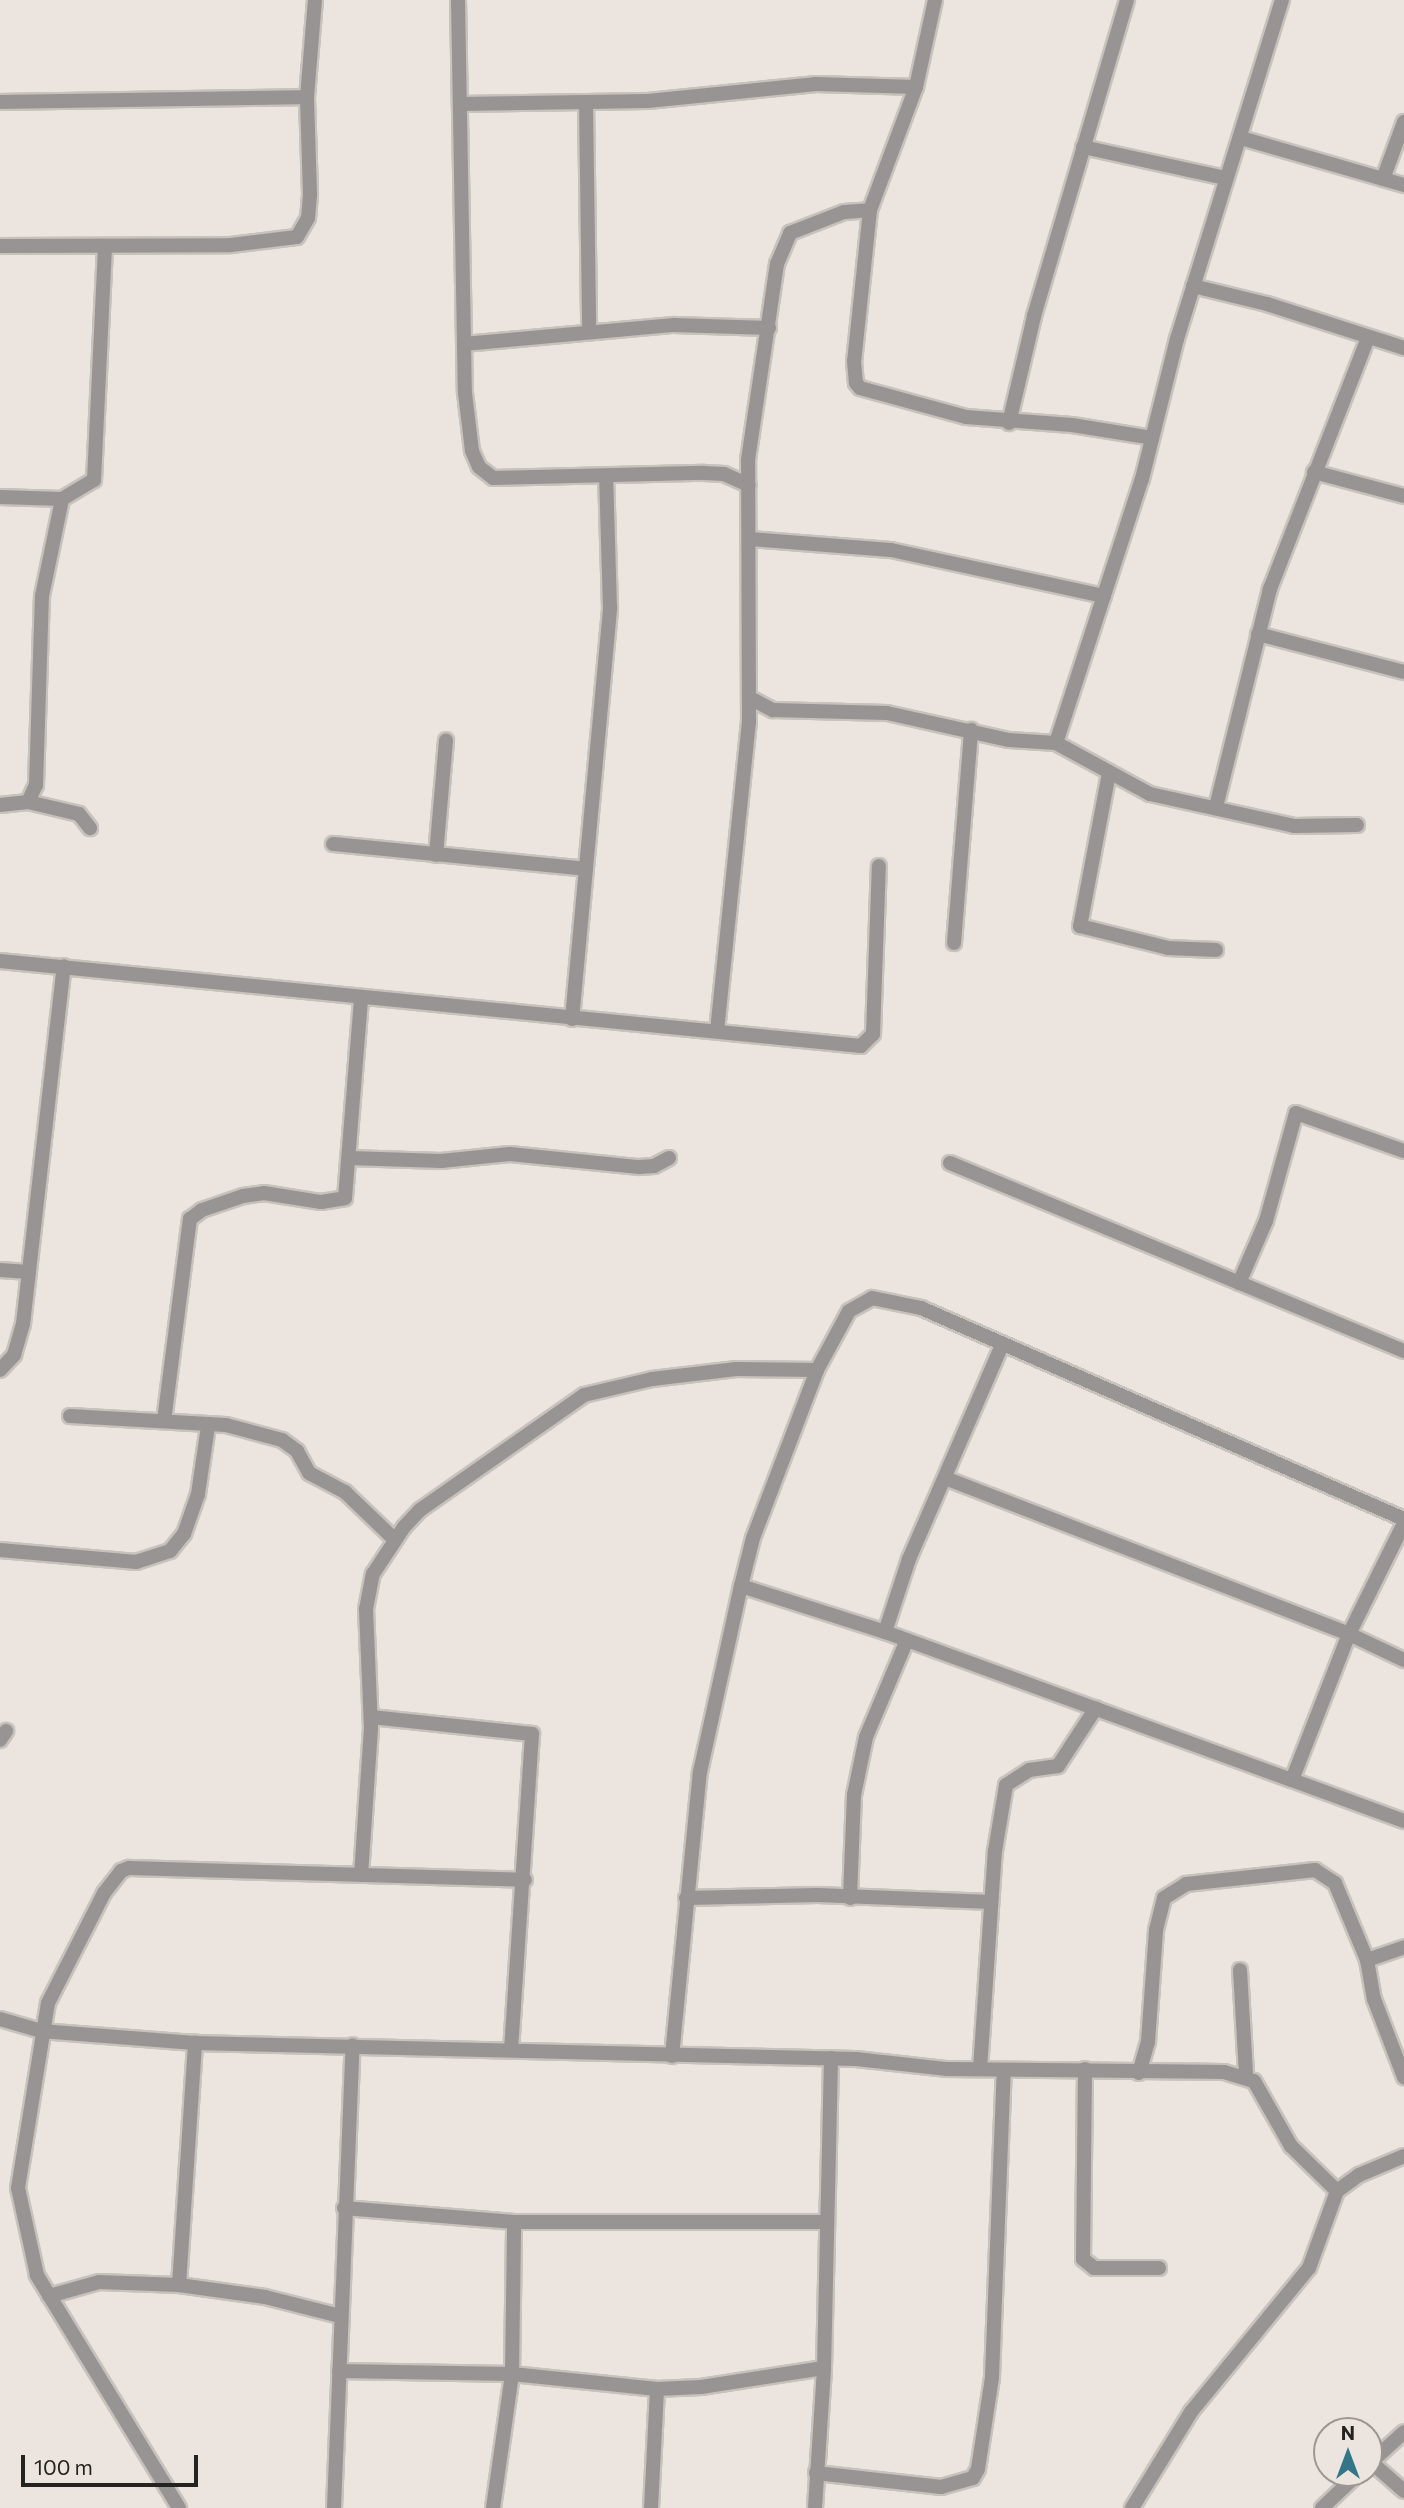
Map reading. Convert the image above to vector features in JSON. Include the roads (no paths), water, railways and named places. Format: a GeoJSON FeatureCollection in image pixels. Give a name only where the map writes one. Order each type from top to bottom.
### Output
{"type":"FeatureCollection","features":[{"type":"Feature","properties":{"kind":"street"},"geometry":{"type":"LineString","coordinates":[[0,246],[231,245],[297,237],[308,218],[310,194],[307,97],[315,0]]}},
{"type":"Feature","properties":{"kind":"street"},"geometry":{"type":"LineString","coordinates":[[458,0],[464,344],[472,451],[484,475],[493,478],[724,474],[749,485]]}},
{"type":"Feature","properties":{"kind":"street"},"geometry":{"type":"LineString","coordinates":[[935,0],[916,87],[870,210],[856,383],[870,394],[965,417],[1009,423],[1072,425],[1152,438]]}},
{"type":"Feature","properties":{"kind":"street"},"geometry":{"type":"LineString","coordinates":[[1009,423],[1083,147],[1127,0]]}},
{"type":"Feature","properties":{"kind":"street"},"geometry":{"type":"LineString","coordinates":[[1056,743],[1104,596],[1152,438],[1225,178],[1241,138],[1282,0]]}},
{"type":"Feature","properties":{"kind":"street"},"geometry":{"type":"LineString","coordinates":[[460,104],[707,97],[817,84],[916,87]]}},
{"type":"Feature","properties":{"kind":"street"},"geometry":{"type":"LineString","coordinates":[[0,102],[307,97]]}},
{"type":"Feature","properties":{"kind":"street"},"geometry":{"type":"LineString","coordinates":[[586,102],[589,331]]}},
{"type":"Feature","properties":{"kind":"street"},"geometry":{"type":"LineString","coordinates":[[1383,179],[1404,122]]}},
{"type":"Feature","properties":{"kind":"street"},"geometry":{"type":"LineString","coordinates":[[1241,138],[1404,185]]}},
{"type":"Feature","properties":{"kind":"street"},"geometry":{"type":"LineString","coordinates":[[1083,147],[1225,178]]}},
{"type":"Feature","properties":{"kind":"street"},"geometry":{"type":"LineString","coordinates":[[717,1031],[749,722],[748,460],[777,264],[790,233],[844,212],[870,210]]}},
{"type":"Feature","properties":{"kind":"street"},"geometry":{"type":"LineString","coordinates":[[0,497],[62,499],[87,486],[96,472],[105,246]]}},
{"type":"Feature","properties":{"kind":"street"},"geometry":{"type":"LineString","coordinates":[[1193,286],[1267,304],[1367,340],[1404,348]]}},
{"type":"Feature","properties":{"kind":"street"},"geometry":{"type":"LineString","coordinates":[[464,344],[589,331],[695,325],[769,328]]}},
{"type":"Feature","properties":{"kind":"street"},"geometry":{"type":"LineString","coordinates":[[1216,807],[1258,635],[1314,472],[1367,340]]}},
{"type":"Feature","properties":{"kind":"street"},"geometry":{"type":"LineString","coordinates":[[724,474],[748,460]]}},
{"type":"Feature","properties":{"kind":"street"},"geometry":{"type":"LineString","coordinates":[[1314,472],[1404,496]]}},
{"type":"Feature","properties":{"kind":"street"},"geometry":{"type":"LineString","coordinates":[[572,1019],[610,608],[606,477]]}},
{"type":"Feature","properties":{"kind":"street"},"geometry":{"type":"LineString","coordinates":[[28,802],[36,785],[42,596],[62,499]]}},
{"type":"Feature","properties":{"kind":"street"},"geometry":{"type":"LineString","coordinates":[[750,539],[891,550],[1104,596]]}},
{"type":"Feature","properties":{"kind":"street"},"geometry":{"type":"LineString","coordinates":[[1258,635],[1404,672]]}},
{"type":"Feature","properties":{"kind":"street"},"geometry":{"type":"LineString","coordinates":[[750,698],[773,710],[887,713],[1056,743],[1150,794],[1294,826],[1357,825]]}},
{"type":"Feature","properties":{"kind":"street"},"geometry":{"type":"LineString","coordinates":[[749,722],[773,710]]}},
{"type":"Feature","properties":{"kind":"street"},"geometry":{"type":"LineString","coordinates":[[954,943],[971,730]]}},
{"type":"Feature","properties":{"kind":"street"},"geometry":{"type":"LineString","coordinates":[[436,855],[446,740]]}},
{"type":"Feature","properties":{"kind":"street"},"geometry":{"type":"LineString","coordinates":[[1109,773],[1080,926],[1155,946],[1216,950]]}},
{"type":"Feature","properties":{"kind":"street"},"geometry":{"type":"LineString","coordinates":[[0,806],[28,802],[79,814],[90,828]]}},
{"type":"Feature","properties":{"kind":"street"},"geometry":{"type":"LineString","coordinates":[[333,844],[586,869]]}},
{"type":"Feature","properties":{"kind":"street"},"geometry":{"type":"LineString","coordinates":[[0,961],[850,1046],[867,1043],[873,1034],[878,866]]}},
{"type":"Feature","properties":{"kind":"street"},"geometry":{"type":"LineString","coordinates":[[0,1370],[19,1342],[64,966]]}},
{"type":"Feature","properties":{"kind":"street"},"geometry":{"type":"LineString","coordinates":[[164,1421],[190,1219],[223,1202],[264,1194],[338,1202],[349,1190],[352,1067],[360,998]]}},
{"type":"Feature","properties":{"kind":"street"},"geometry":{"type":"LineString","coordinates":[[1240,1283],[1266,1221],[1296,1113],[1404,1152]]}},
{"type":"Feature","properties":{"kind":"street"},"geometry":{"type":"LineString","coordinates":[[349,1157],[440,1161],[510,1154],[639,1167],[654,1166],[669,1157]]}},
{"type":"Feature","properties":{"kind":"street"},"geometry":{"type":"LineString","coordinates":[[950,1163],[1404,1351]]}},
{"type":"Feature","properties":{"kind":"street"},"geometry":{"type":"LineString","coordinates":[[0,1270],[29,1272]]}},
{"type":"Feature","properties":{"kind":"street"},"geometry":{"type":"LineString","coordinates":[[671,2056],[700,1772],[741,1586],[754,1538],[817,1370],[849,1311],[873,1298],[921,1308],[1001,1347],[1127,1396],[1404,1521],[1349,1634],[1292,1780]]}},
{"type":"Feature","properties":{"kind":"street"},"geometry":{"type":"LineString","coordinates":[[885,1632],[909,1559],[1001,1347]]}},
{"type":"Feature","properties":{"kind":"street"},"geometry":{"type":"LineString","coordinates":[[361,1875],[371,1717],[366,1609],[373,1574],[395,1540],[420,1510],[583,1395],[652,1380],[736,1368],[817,1370]]}},
{"type":"Feature","properties":{"kind":"street"},"geometry":{"type":"LineString","coordinates":[[70,1416],[226,1425],[291,1445],[309,1473],[345,1492],[395,1540]]}},
{"type":"Feature","properties":{"kind":"street"},"geometry":{"type":"LineString","coordinates":[[0,1550],[136,1562],[170,1551],[194,1510],[208,1426]]}},
{"type":"Feature","properties":{"kind":"street"},"geometry":{"type":"LineString","coordinates":[[945,1478],[1349,1634],[1404,1660]]}},
{"type":"Feature","properties":{"kind":"street"},"geometry":{"type":"LineString","coordinates":[[741,1586],[885,1632],[1404,1821]]}},
{"type":"Feature","properties":{"kind":"street"},"geometry":{"type":"LineString","coordinates":[[850,1898],[854,1795],[866,1737],[907,1640]]}},
{"type":"Feature","properties":{"kind":"street"},"geometry":{"type":"LineString","coordinates":[[980,2069],[991,1902],[1006,1784],[1029,1770],[1058,1766],[1096,1708]]}},
{"type":"Feature","properties":{"kind":"street"},"geometry":{"type":"LineString","coordinates":[[371,1717],[532,1734],[525,1880],[511,2048]]}},
{"type":"Feature","properties":{"kind":"street"},"geometry":{"type":"LineString","coordinates":[[178,2508],[49,2296],[26,2237],[19,2188],[41,2031],[58,1983],[104,1893],[121,1871],[525,1880]]}},
{"type":"Feature","properties":{"kind":"street"},"geometry":{"type":"LineString","coordinates":[[1139,2073],[1154,1987],[1156,1930],[1164,1898],[1174,1889],[1186,1884],[1301,1871],[1325,1873],[1335,1883],[1367,1960],[1374,1999],[1404,2077]]}},
{"type":"Feature","properties":{"kind":"street"},"geometry":{"type":"LineString","coordinates":[[686,1898],[850,1898],[991,1902]]}},
{"type":"Feature","properties":{"kind":"street"},"geometry":{"type":"LineString","coordinates":[[1367,1960],[1404,1947]]}},
{"type":"Feature","properties":{"kind":"street"},"geometry":{"type":"LineString","coordinates":[[1240,1970],[1246,2075],[1291,2146],[1337,2191]]}},
{"type":"Feature","properties":{"kind":"street"},"geometry":{"type":"LineString","coordinates":[[0,2019],[41,2031],[195,2043],[511,2048],[671,2056],[831,2058],[1004,2070],[1085,2069],[1246,2075]]}},
{"type":"Feature","properties":{"kind":"street"},"geometry":{"type":"LineString","coordinates":[[179,2285],[195,2043]]}},
{"type":"Feature","properties":{"kind":"street"},"geometry":{"type":"LineString","coordinates":[[334,2508],[344,2207],[353,2045]]}},
{"type":"Feature","properties":{"kind":"street"},"geometry":{"type":"LineString","coordinates":[[815,2508],[824,2368],[831,2058]]}},
{"type":"Feature","properties":{"kind":"street"},"geometry":{"type":"LineString","coordinates":[[1085,2069],[1083,2259],[1094,2268],[1158,2268]]}},
{"type":"Feature","properties":{"kind":"street"},"geometry":{"type":"LineString","coordinates":[[816,2473],[941,2487],[973,2478],[978,2469],[992,2376],[1004,2070]]}},
{"type":"Feature","properties":{"kind":"street"},"geometry":{"type":"LineString","coordinates":[[1132,2508],[1191,2412],[1309,2268],[1337,2191],[1359,2175],[1404,2156]]}},
{"type":"Feature","properties":{"kind":"street"},"geometry":{"type":"LineString","coordinates":[[344,2207],[514,2222],[827,2222]]}},
{"type":"Feature","properties":{"kind":"street"},"geometry":{"type":"LineString","coordinates":[[492,2508],[512,2374],[514,2222]]}},
{"type":"Feature","properties":{"kind":"street"},"geometry":{"type":"LineString","coordinates":[[49,2296],[99,2282],[179,2285],[264,2297],[340,2316]]}},
{"type":"Feature","properties":{"kind":"street"},"geometry":{"type":"LineString","coordinates":[[339,2371],[512,2374],[657,2389],[701,2388],[824,2368]]}},
{"type":"Feature","properties":{"kind":"street"},"geometry":{"type":"LineString","coordinates":[[651,2508],[657,2389]]}},
{"type":"Feature","properties":{"kind":"street"},"geometry":{"type":"LineString","coordinates":[[1383,2451],[1404,2432]]}},
{"type":"Feature","properties":{"kind":"street"},"geometry":{"type":"LineString","coordinates":[[1383,2474],[1404,2491]]}},
{"type":"Feature","properties":{"kind":"street"},"geometry":{"type":"LineString","coordinates":[[1322,2508],[1344,2487]]}}]}
